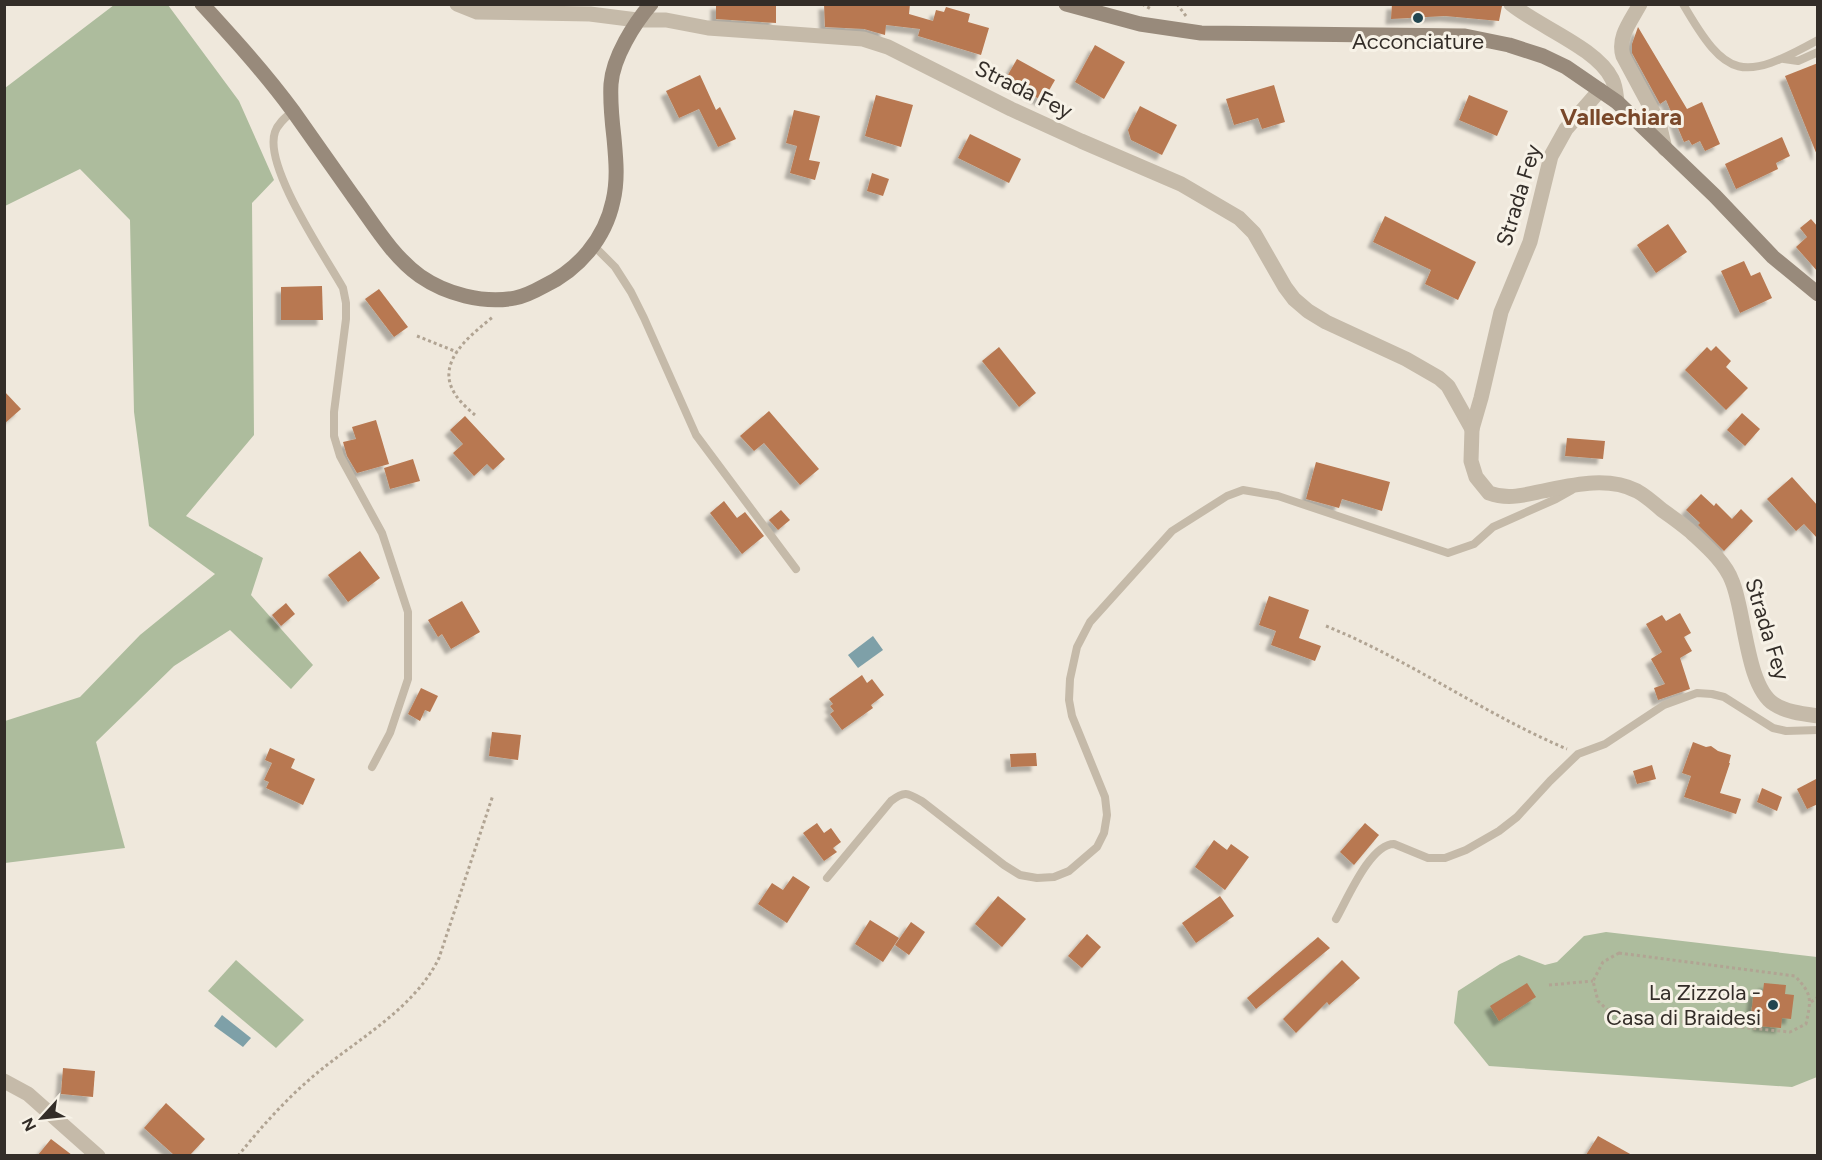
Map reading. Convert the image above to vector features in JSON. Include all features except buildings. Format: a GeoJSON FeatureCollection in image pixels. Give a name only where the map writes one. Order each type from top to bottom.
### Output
{"type":"FeatureCollection","features":[{"type":"Feature","properties":{"kind":"main road"},"geometry":{"type":"LineString","coordinates":[[202,4],[293,111],[381,235],[420,275],[440,287],[474,298],[495,300],[516,298],[555,281],[576,265],[594,246],[607,221],[613,202],[617,175],[611,82],[621,51],[637,20],[651,4]]}},
{"type":"Feature","properties":{"kind":"main road"},"geometry":{"type":"LineString","coordinates":[[1066,4],[1140,24],[1201,33],[1465,36],[1509,45],[1543,56],[1566,67],[1617,102],[1715,196],[1773,257],[1818,294]]}},
{"type":"Feature","properties":{"kind":"street","name":"Strada Fey"},"geometry":{"type":"LineString","coordinates":[[457,4],[477,12],[590,14],[637,20],[666,20],[708,28],[863,39],[888,47],[1031,118],[1181,184],[1239,218],[1254,233],[1285,287],[1308,311],[1326,322],[1417,364],[1439,378],[1448,386],[1472,429]]}},
{"type":"Feature","properties":{"kind":"street"},"geometry":{"type":"LineString","coordinates":[[1511,4],[1583,50],[1603,66],[1614,82],[1617,102]]}},
{"type":"Feature","properties":{"kind":"street"},"geometry":{"type":"LineString","coordinates":[[1640,4],[1621,39],[1620,47],[1659,123],[1665,149]]}},
{"type":"Feature","properties":{"kind":"street","name":"Strada Fey"},"geometry":{"type":"LineString","coordinates":[[1600,90],[1566,129],[1551,156],[1530,242],[1501,312],[1472,429],[1471,461],[1476,477],[1489,493],[1511,498],[1583,483],[1612,484],[1629,487],[1639,492],[1690,531],[1720,562],[1732,580],[1755,673],[1764,695],[1774,704],[1790,711],[1818,716]]}},
{"type":"Feature","properties":{"kind":"street"},"geometry":{"type":"LineString","coordinates":[[4,1081],[28,1094],[98,1155]]}},
{"type":"Feature","properties":{"kind":"lane"},"geometry":{"type":"LineString","coordinates":[[1683,4],[1703,37],[1716,53],[1731,64],[1746,68],[1759,68],[1784,59],[1818,40]]}},
{"type":"Feature","properties":{"kind":"lane"},"geometry":{"type":"LineString","coordinates":[[1784,59],[1798,61],[1818,52]]}},
{"type":"Feature","properties":{"kind":"lane"},"geometry":{"type":"LineString","coordinates":[[293,111],[280,122],[274,132],[273,145],[281,176],[289,195],[343,288],[346,303],[346,320],[334,412],[334,436],[340,456],[382,533],[408,612],[408,679],[390,733],[372,767]]}},
{"type":"Feature","properties":{"kind":"lane"},"geometry":{"type":"LineString","coordinates":[[594,246],[615,267],[631,292],[696,435],[796,569]]}},
{"type":"Feature","properties":{"kind":"lane"},"geometry":{"type":"LineString","coordinates":[[827,878],[891,801],[900,794],[910,794],[923,802],[1020,875],[1037,878],[1054,877],[1069,871],[1097,847],[1104,833],[1107,815],[1105,797],[1078,733],[1069,700],[1070,679],[1077,647],[1090,622],[1172,531],[1227,496],[1243,490],[1278,496],[1448,553],[1474,544],[1493,527],[1556,499],[1583,483]]}},
{"type":"Feature","properties":{"kind":"lane"},"geometry":{"type":"LineString","coordinates":[[1336,919],[1365,866],[1380,848],[1394,844],[1428,858],[1444,858],[1466,850],[1499,831],[1517,817],[1578,754],[1605,744],[1664,705],[1697,693],[1712,693],[1724,697],[1773,728],[1786,731],[1818,730]]}},
{"type":"Feature","properties":{"kind":"path"},"geometry":{"type":"LineString","coordinates":[[475,415],[454,393],[450,381],[450,365],[468,338],[516,298]]}},
{"type":"Feature","properties":{"kind":"path"},"geometry":{"type":"LineString","coordinates":[[417,336],[457,352]]}},
{"type":"Feature","properties":{"kind":"path"},"geometry":{"type":"LineString","coordinates":[[1326,626],[1362,640],[1517,726],[1578,754]]}},
{"type":"Feature","properties":{"kind":"path"},"geometry":{"type":"LineString","coordinates":[[238,1155],[315,1075],[410,999],[433,972],[493,795]]}},
{"type":"Feature","properties":{"kind":"path"},"geometry":{"type":"LineString","coordinates":[[1619,953],[1795,976],[1808,990],[1811,1002],[1806,1024],[1790,1032],[1613,1015],[1598,1001],[1593,981],[1603,962],[1619,953]]}},
{"type":"Feature","properties":{"kind":"path"},"geometry":{"type":"LineString","coordinates":[[1549,985],[1593,981]]}},
{"type":"Feature","properties":{"kind":"path"},"geometry":{"type":"LineString","coordinates":[[1811,1002],[1818,997]]}},
{"type":"Feature","properties":{"kind":"green space"},"geometry":{"type":"Polygon","coordinates":[[[114,5],[168,5],[239,101],[274,180],[252,203],[254,435],[186,516],[263,558],[251,595],[313,665],[291,689],[230,630],[174,666],[96,742],[125,848],[5,863],[5,721],[80,697],[140,635],[215,574],[149,526],[134,412],[130,220],[80,169],[5,206],[5,88],[114,5]]]}},
{"type":"Feature","properties":{"kind":"green space"},"geometry":{"type":"Polygon","coordinates":[[[1606,932],[1817,957],[1817,1077],[1792,1087],[1489,1066],[1454,1023],[1458,991],[1500,964],[1519,955],[1545,965],[1557,962],[1584,936],[1606,932]]]}},
{"type":"Feature","properties":{"kind":"green space"},"geometry":{"type":"Polygon","coordinates":[[[236,960],[304,1020],[276,1048],[208,991],[236,960]]]}},
{"type":"Feature","properties":{"kind":"water"},"geometry":{"type":"Polygon","coordinates":[[[873,636],[883,650],[858,668],[848,655],[873,636]]]}},
{"type":"Feature","properties":{"kind":"water"},"geometry":{"type":"Polygon","coordinates":[[[222,1015],[251,1038],[243,1047],[214,1026],[222,1015]]]}},
{"type":"Feature","properties":{"kind":"place","name":"Acconciature"},"geometry":{"type":"Point","coordinates":[1418,18]}},
{"type":"Feature","properties":{"kind":"place","name":"La Zizzola - Casa di Braidesi"},"geometry":{"type":"Point","coordinates":[1773,1005]}},
{"type":"Feature","properties":{"kind":"district","name":"Vallechiara"},"geometry":{"type":"Point","coordinates":[1621,117]}}]}
